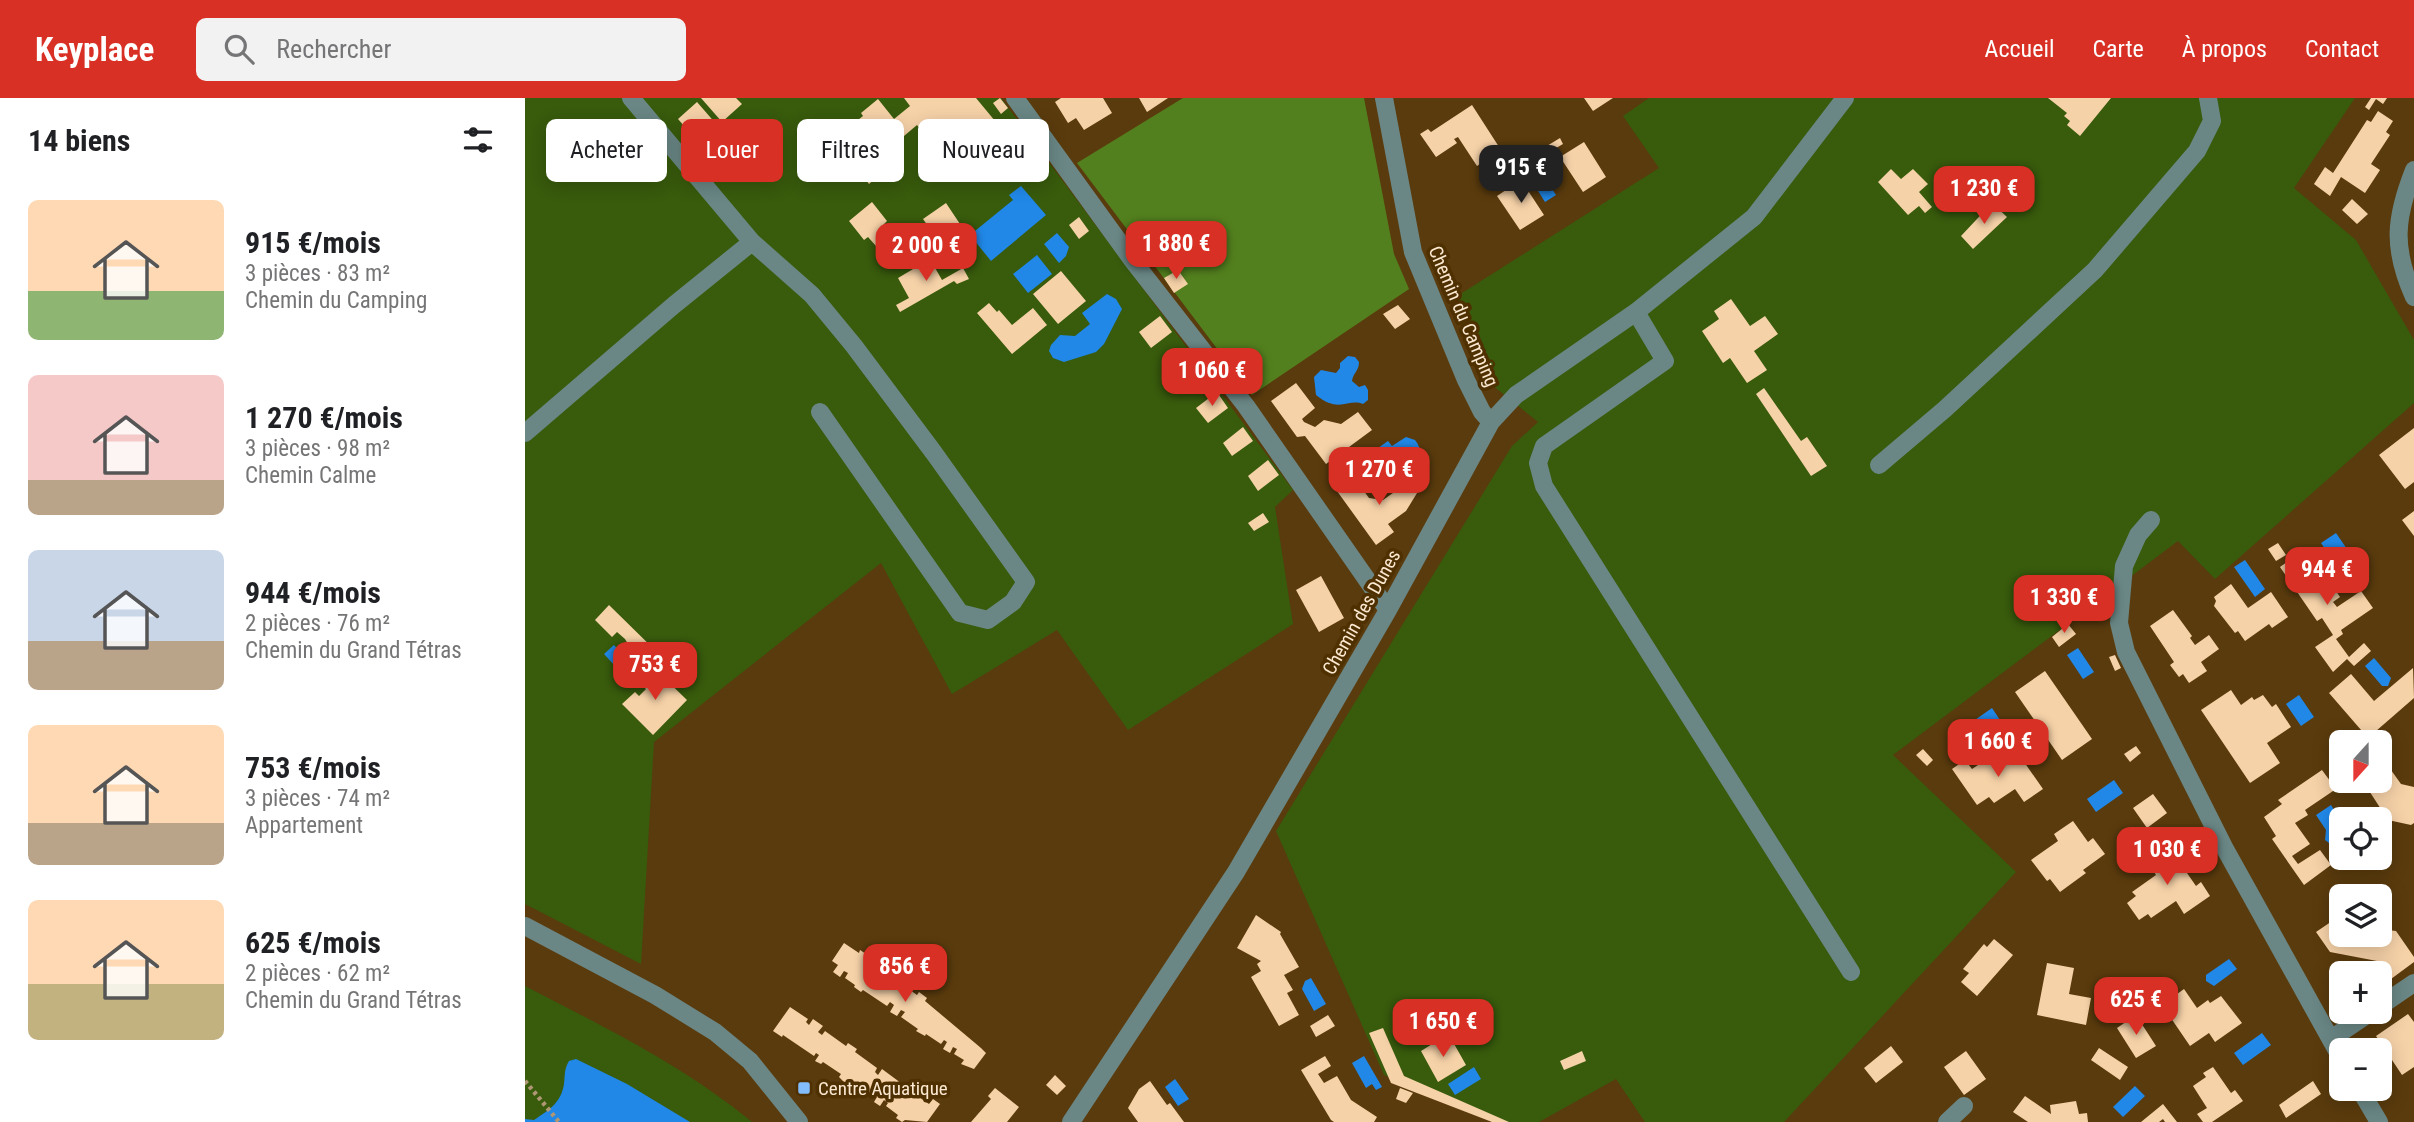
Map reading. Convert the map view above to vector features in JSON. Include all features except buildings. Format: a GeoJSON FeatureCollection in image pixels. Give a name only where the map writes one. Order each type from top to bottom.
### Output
{"type":"FeatureCollection","features":[{"type":"Feature","properties":{"kind":"street"},"geometry":{"type":"LineString","coordinates":[[631,98],[753,243],[812,295],[854,346],[1026,582],[1013,602],[988,620],[960,613],[820,412]]}},
{"type":"Feature","properties":{"kind":"street"},"geometry":{"type":"LineString","coordinates":[[1015,98],[1133,261],[1245,406],[1388,610]]}},
{"type":"Feature","properties":{"kind":"street","name":"Chemin du Camping"},"geometry":{"type":"LineString","coordinates":[[1384,98],[1413,252],[1466,380],[1482,412],[1491,422]]}},
{"type":"Feature","properties":{"kind":"street","name":"Chemin des Dunes"},"geometry":{"type":"LineString","coordinates":[[1071,1122],[1236,872],[1388,610],[1491,422],[1516,395],[1636,312],[1754,217],[1845,98]]}},
{"type":"Feature","properties":{"kind":"street"},"geometry":{"type":"LineString","coordinates":[[1879,465],[1945,409],[2095,270],[2197,151],[2212,121],[2208,98]]}},
{"type":"Feature","properties":{"kind":"street"},"geometry":{"type":"LineString","coordinates":[[2414,170],[2402,201],[2398,226],[2401,262],[2414,296]]}},
{"type":"Feature","properties":{"kind":"street"},"geometry":{"type":"LineString","coordinates":[[525,433],[674,305],[753,243]]}},
{"type":"Feature","properties":{"kind":"street"},"geometry":{"type":"LineString","coordinates":[[1636,312],[1665,361],[1545,446],[1538,464],[1543,486],[1851,972]]}},
{"type":"Feature","properties":{"kind":"street"},"geometry":{"type":"LineString","coordinates":[[2151,520],[2138,535],[2124,566],[2119,623],[2126,652],[2224,847],[2330,1038]]}},
{"type":"Feature","properties":{"kind":"street"},"geometry":{"type":"LineString","coordinates":[[525,926],[655,995],[715,1032],[750,1061],[799,1122]]}},
{"type":"Feature","properties":{"kind":"street"},"geometry":{"type":"LineString","coordinates":[[2392,998],[2414,983]]}},
{"type":"Feature","properties":{"kind":"street"},"geometry":{"type":"LineString","coordinates":[[2332,1038],[2353,1024]]}},
{"type":"Feature","properties":{"kind":"street"},"geometry":{"type":"LineString","coordinates":[[764,1080],[784,1122]]}},
{"type":"Feature","properties":{"kind":"street"},"geometry":{"type":"LineString","coordinates":[[2367,1101],[2379,1122]]}},
{"type":"Feature","properties":{"kind":"street"},"geometry":{"type":"LineString","coordinates":[[1947,1122],[1964,1106]]}},
{"type":"Feature","properties":{"kind":"path"},"geometry":{"type":"LineString","coordinates":[[525,1081],[559,1122]]}},
{"type":"Feature","properties":{"kind":"green space"},"geometry":{"type":"Polygon","coordinates":[[[525,98],[1001,98],[1017,119],[918,119],[918,182],[1049,182],[1049,162],[1293,490],[1275,507],[1293,624],[1128,730],[1057,630],[952,694],[881,563],[654,742],[641,964],[525,904],[525,98]]]}},
{"type":"Feature","properties":{"kind":"green space"},"geometry":{"type":"Polygon","coordinates":[[[1183,98],[1364,98],[1394,254],[1409,289],[1252,395],[1077,163],[1183,98]]]}},
{"type":"Feature","properties":{"kind":"green space"},"geometry":{"type":"Polygon","coordinates":[[[1649,98],[2355,98],[2294,188],[2356,240],[2414,340],[2414,403],[2215,579],[2178,541],[1893,755],[2016,872],[1784,1122],[1645,1122],[1616,1079],[1539,1122],[1507,1122],[1384,1075],[1276,831],[1512,446],[1538,422],[1487,381],[1451,300],[1659,168],[1623,116],[1649,98]]]}},
{"type":"Feature","properties":{"kind":"green space"},"geometry":{"type":"Polygon","coordinates":[[[525,986],[671,1065],[726,1101],[752,1122],[525,1122],[525,986]]]}},
{"type":"Feature","properties":{"kind":"water"},"geometry":{"type":"Polygon","coordinates":[[[1538,168],[1556,195],[1545,202],[1528,175],[1538,168]]]}},
{"type":"Feature","properties":{"kind":"water"},"geometry":{"type":"Polygon","coordinates":[[[1021,186],[1046,215],[991,261],[970,235],[1013,200],[1009,195],[1021,186]]]}},
{"type":"Feature","properties":{"kind":"water"},"geometry":{"type":"Polygon","coordinates":[[[1057,233],[1069,247],[1066,256],[1059,263],[1044,244],[1057,233]]]}},
{"type":"Feature","properties":{"kind":"water"},"geometry":{"type":"Polygon","coordinates":[[[1037,255],[1052,274],[1028,293],[1013,274],[1037,255]]]}},
{"type":"Feature","properties":{"kind":"water"},"geometry":{"type":"Polygon","coordinates":[[[1107,294],[1116,299],[1122,309],[1104,344],[1096,352],[1064,362],[1053,358],[1049,351],[1051,345],[1060,335],[1075,336],[1090,324],[1082,313],[1107,294]]]}},
{"type":"Feature","properties":{"kind":"water"},"geometry":{"type":"Polygon","coordinates":[[[1348,356],[1355,357],[1359,362],[1352,381],[1359,387],[1365,385],[1368,400],[1363,404],[1337,405],[1324,401],[1316,395],[1314,377],[1321,370],[1336,373],[1340,363],[1348,356]]]}},
{"type":"Feature","properties":{"kind":"water"},"geometry":{"type":"Polygon","coordinates":[[[1406,437],[1415,440],[1419,447],[1420,452],[1415,461],[1394,476],[1373,464],[1381,453],[1378,448],[1388,441],[1392,446],[1406,437]]]}},
{"type":"Feature","properties":{"kind":"water"},"geometry":{"type":"Polygon","coordinates":[[[2336,533],[2360,568],[2345,578],[2321,543],[2336,533]]]}},
{"type":"Feature","properties":{"kind":"water"},"geometry":{"type":"Polygon","coordinates":[[[2245,560],[2265,589],[2255,597],[2234,567],[2245,560]]]}},
{"type":"Feature","properties":{"kind":"water"},"geometry":{"type":"Polygon","coordinates":[[[614,645],[642,675],[632,684],[622,674],[615,673],[615,666],[604,654],[614,645]]]}},
{"type":"Feature","properties":{"kind":"water"},"geometry":{"type":"Polygon","coordinates":[[[2078,648],[2094,672],[2083,679],[2067,655],[2078,648]]]}},
{"type":"Feature","properties":{"kind":"water"},"geometry":{"type":"Polygon","coordinates":[[[2374,658],[2391,678],[2388,686],[2382,686],[2365,666],[2374,658]]]}},
{"type":"Feature","properties":{"kind":"water"},"geometry":{"type":"Polygon","coordinates":[[[2299,695],[2314,717],[2301,726],[2286,704],[2299,695]]]}},
{"type":"Feature","properties":{"kind":"water"},"geometry":{"type":"Polygon","coordinates":[[[1992,708],[2002,723],[1972,743],[1962,729],[1992,708]]]}},
{"type":"Feature","properties":{"kind":"water"},"geometry":{"type":"Polygon","coordinates":[[[2114,780],[2123,793],[2096,812],[2087,799],[2114,780]]]}},
{"type":"Feature","properties":{"kind":"water"},"geometry":{"type":"Polygon","coordinates":[[[2331,805],[2332,807],[2329,807],[2329,843],[2325,840],[2326,830],[2316,815],[2331,805]]]}},
{"type":"Feature","properties":{"kind":"water"},"geometry":{"type":"Polygon","coordinates":[[[2229,959],[2237,969],[2214,986],[2206,981],[2206,975],[2229,959]]]}},
{"type":"Feature","properties":{"kind":"water"},"geometry":{"type":"Polygon","coordinates":[[[1311,978],[1326,1004],[1314,1011],[1302,989],[1305,981],[1311,978]]]}},
{"type":"Feature","properties":{"kind":"water"},"geometry":{"type":"Polygon","coordinates":[[[2262,1033],[2271,1045],[2243,1065],[2234,1053],[2262,1033]]]}},
{"type":"Feature","properties":{"kind":"water"},"geometry":{"type":"Polygon","coordinates":[[[1364,1056],[1382,1087],[1376,1090],[1372,1084],[1366,1088],[1352,1063],[1364,1056]]]}},
{"type":"Feature","properties":{"kind":"water"},"geometry":{"type":"Polygon","coordinates":[[[576,1059],[627,1084],[690,1122],[525,1122],[525,1119],[534,1120],[557,1101],[564,1084],[567,1064],[576,1059]]]}},
{"type":"Feature","properties":{"kind":"water"},"geometry":{"type":"Polygon","coordinates":[[[1474,1067],[1481,1079],[1455,1095],[1448,1084],[1474,1067]]]}},
{"type":"Feature","properties":{"kind":"water"},"geometry":{"type":"Polygon","coordinates":[[[1175,1079],[1189,1099],[1178,1106],[1165,1087],[1175,1079]]]}},
{"type":"Feature","properties":{"kind":"water"},"geometry":{"type":"Polygon","coordinates":[[[2135,1086],[2145,1096],[2123,1117],[2113,1107],[2135,1086]]]}},
{"type":"Feature","properties":{"kind":"place","name":"Centre Aquatique"},"geometry":{"type":"Point","coordinates":[804,1088]}}]}
